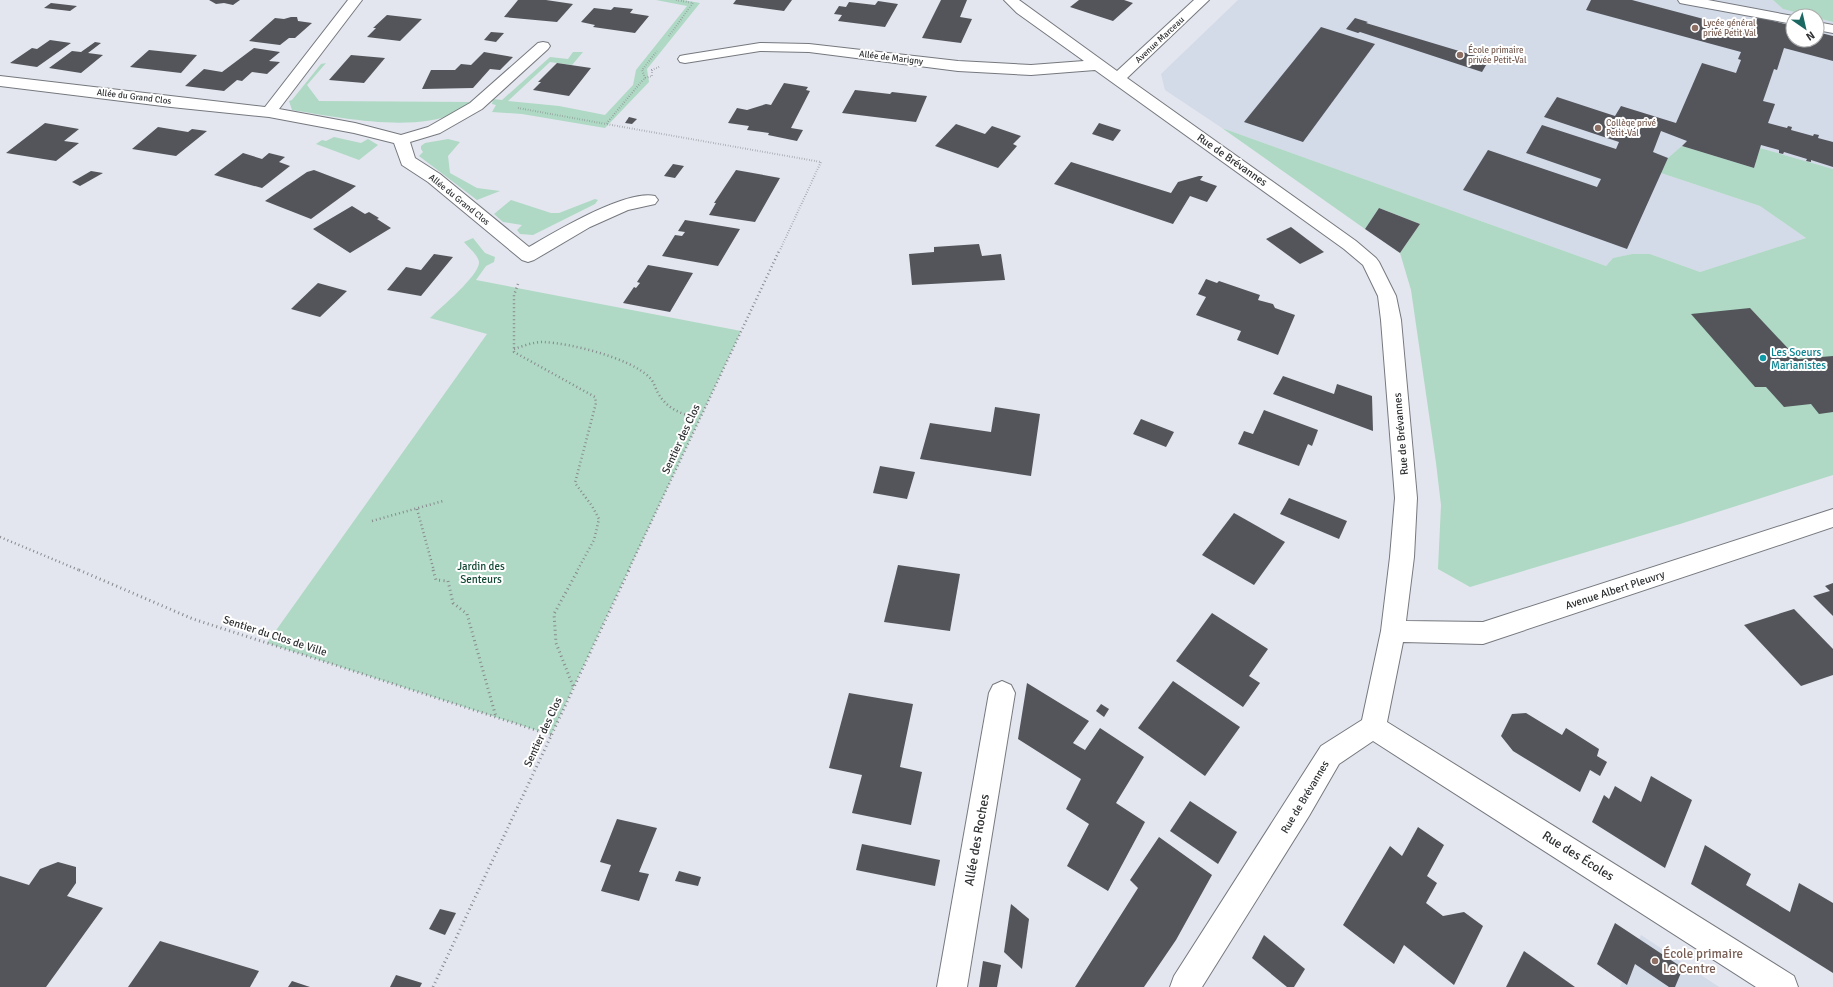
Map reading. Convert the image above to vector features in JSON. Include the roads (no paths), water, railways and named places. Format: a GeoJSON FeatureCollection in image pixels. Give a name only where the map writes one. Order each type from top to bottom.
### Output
{"type":"FeatureCollection","features":[{"type":"Feature","properties":{"kind":"street"},"geometry":{"type":"LineString","coordinates":[[269,112],[355,0]]}},
{"type":"Feature","properties":{"kind":"street","name":"Rue de Brévannes"},"geometry":{"type":"LineString","coordinates":[[1011,0],[1022,10],[1097,65],[1350,245],[1370,262],[1387,296],[1391,320],[1406,498],[1402,557],[1393,631],[1372,727],[1330,755],[1295,814],[1185,987]]}},
{"type":"Feature","properties":{"kind":"street","name":"Avenue Marceau"},"geometry":{"type":"LineString","coordinates":[[1118,80],[1202,0]]}},
{"type":"Feature","properties":{"kind":"street"},"geometry":{"type":"LineString","coordinates":[[1685,0],[1785,19]]}},
{"type":"Feature","properties":{"kind":"street"},"geometry":{"type":"LineString","coordinates":[[401,140],[434,130],[476,106],[543,46]]}},
{"type":"Feature","properties":{"kind":"street","name":"Allée de Marigny"},"geometry":{"type":"LineString","coordinates":[[686,59],[760,47],[809,48],[958,66],[1031,70],[1097,65]]}},
{"type":"Feature","properties":{"kind":"street","name":"Allée du Grand Clos"},"geometry":{"type":"LineString","coordinates":[[0,81],[269,112],[355,128],[401,140],[408,161],[434,178],[528,256],[584,223],[623,206],[648,200]]}},
{"type":"Feature","properties":{"kind":"street","name":"Avenue Albert Pleuvry"},"geometry":{"type":"LineString","coordinates":[[1393,631],[1483,633],[1833,518]]}},
{"type":"Feature","properties":{"kind":"street","name":"Allée des Roches"},"geometry":{"type":"LineString","coordinates":[[952,987],[1002,693]]}},
{"type":"Feature","properties":{"kind":"street","name":"Rue des Écoles"},"geometry":{"type":"LineString","coordinates":[[1372,727],[1783,987]]}},
{"type":"Feature","properties":{"kind":"place","name":"Lycée général privé Petit Val"},"geometry":{"type":"Point","coordinates":[1695,28]}},
{"type":"Feature","properties":{"kind":"place","name":"École primaire privée Petit-Val"},"geometry":{"type":"Point","coordinates":[1460,55]}},
{"type":"Feature","properties":{"kind":"place","name":"Collège privé Petit-Val"},"geometry":{"type":"Point","coordinates":[1598,128]}},
{"type":"Feature","properties":{"kind":"place","name":"Les Soeurs Marianistes"},"geometry":{"type":"Point","coordinates":[1763,358]}},
{"type":"Feature","properties":{"kind":"place","name":"École primaire Le Centre"},"geometry":{"type":"Point","coordinates":[1655,961]}},
{"type":"Feature","properties":{"kind":"park label","name":"Jardin des Senteurs"},"geometry":{"type":"Point","coordinates":[481,572]}}]}
